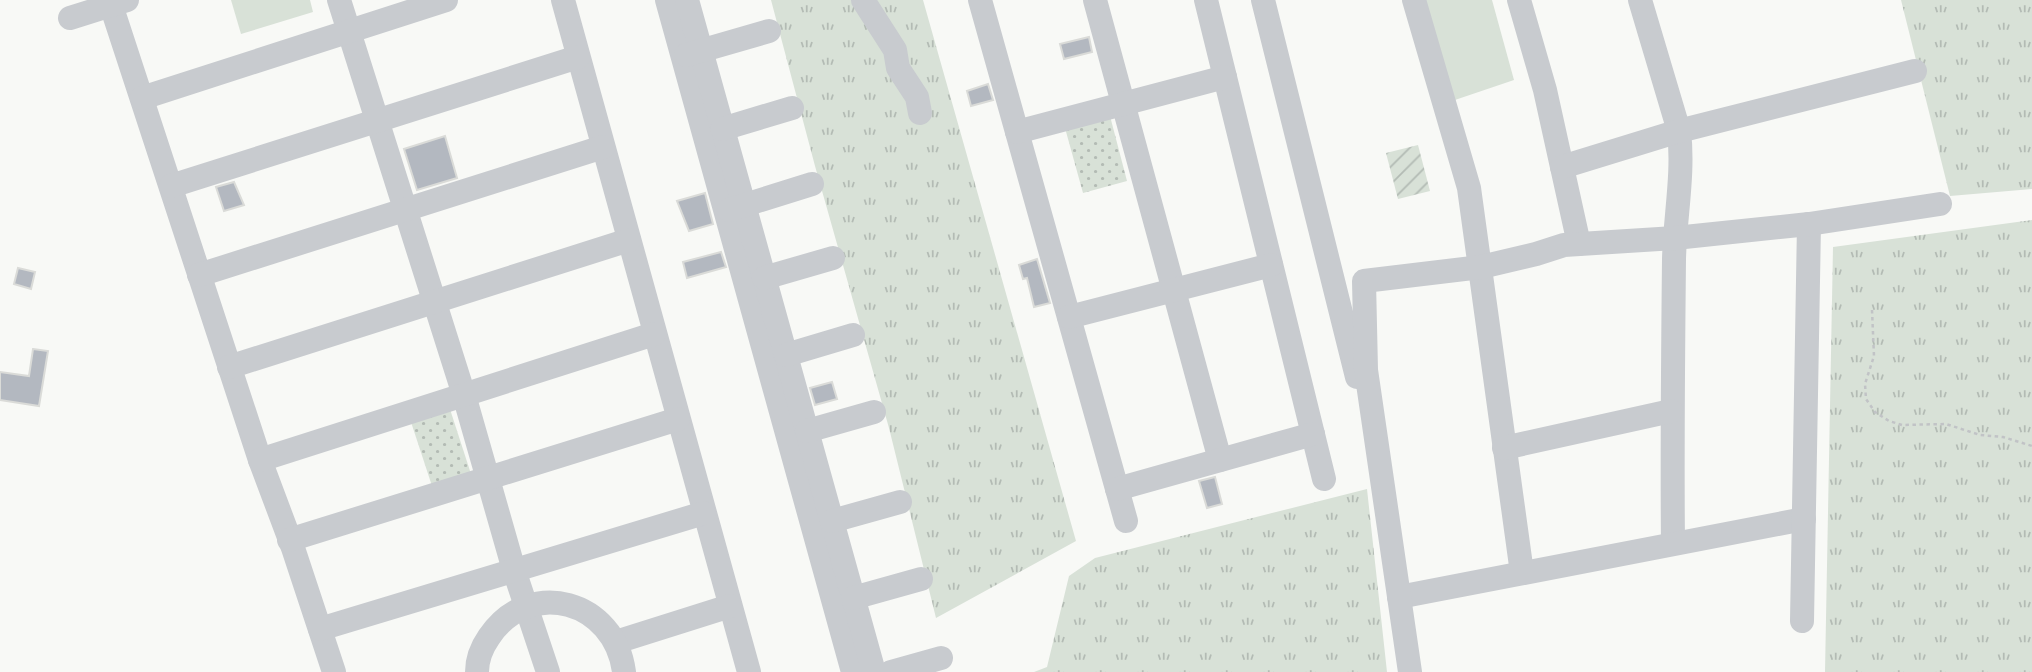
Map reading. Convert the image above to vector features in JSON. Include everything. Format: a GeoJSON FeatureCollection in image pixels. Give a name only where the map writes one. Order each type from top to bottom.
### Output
{"type":"FeatureCollection","features":[{"type":"Feature","properties":{"kind":"street"},"geometry":{"type":"LineString","coordinates":[[340,0],[464,395],[514,570],[548,672]]}},
{"type":"Feature","properties":{"kind":"street"},"geometry":{"type":"LineString","coordinates":[[142,98],[446,0]]}},
{"type":"Feature","properties":{"kind":"street"},"geometry":{"type":"LineString","coordinates":[[563,0],[749,672]]}},
{"type":"Feature","properties":{"kind":"street"},"geometry":{"type":"LineString","coordinates":[[667,0],[722,129],[734,209],[764,278],[874,672]]}},
{"type":"Feature","properties":{"kind":"street"},"geometry":{"type":"LineString","coordinates":[[687,0],[691,53],[734,209],[853,672]]}},
{"type":"Feature","properties":{"kind":"street"},"geometry":{"type":"LineString","coordinates":[[863,0],[895,50],[898,68],[917,97],[920,113]]}},
{"type":"Feature","properties":{"kind":"street"},"geometry":{"type":"LineString","coordinates":[[980,0],[1126,521]]}},
{"type":"Feature","properties":{"kind":"street"},"geometry":{"type":"LineString","coordinates":[[1095,0],[1220,460]]}},
{"type":"Feature","properties":{"kind":"street"},"geometry":{"type":"LineString","coordinates":[[1206,0],[1324,479]]}},
{"type":"Feature","properties":{"kind":"street"},"geometry":{"type":"LineString","coordinates":[[1263,0],[1382,476]]}},
{"type":"Feature","properties":{"kind":"street"},"geometry":{"type":"LineString","coordinates":[[1414,0],[1469,188],[1522,573]]}},
{"type":"Feature","properties":{"kind":"street"},"geometry":{"type":"LineString","coordinates":[[1519,0],[1545,90],[1579,244]]}},
{"type":"Feature","properties":{"kind":"street"},"geometry":{"type":"LineString","coordinates":[[1640,0],[1678,131],[1681,153],[1675,238],[1671,411],[1673,544]]}},
{"type":"Feature","properties":{"kind":"street"},"geometry":{"type":"LineString","coordinates":[[70,18],[119,3],[142,98],[260,460],[334,672]]}},
{"type":"Feature","properties":{"kind":"street"},"geometry":{"type":"LineString","coordinates":[[691,53],[769,31]]}},
{"type":"Feature","properties":{"kind":"street"},"geometry":{"type":"LineString","coordinates":[[171,186],[578,57]]}},
{"type":"Feature","properties":{"kind":"street"},"geometry":{"type":"LineString","coordinates":[[1562,167],[1678,131],[1915,71]]}},
{"type":"Feature","properties":{"kind":"street"},"geometry":{"type":"LineString","coordinates":[[1017,132],[1225,77]]}},
{"type":"Feature","properties":{"kind":"street"},"geometry":{"type":"LineString","coordinates":[[722,129],[792,108]]}},
{"type":"Feature","properties":{"kind":"street"},"geometry":{"type":"LineString","coordinates":[[199,275],[603,147]]}},
{"type":"Feature","properties":{"kind":"street"},"geometry":{"type":"LineString","coordinates":[[734,209],[812,184]]}},
{"type":"Feature","properties":{"kind":"street"},"geometry":{"type":"LineString","coordinates":[[1410,672],[1366,370],[1364,281],[1481,267],[1563,246],[1809,224],[1940,204]]}},
{"type":"Feature","properties":{"kind":"street"},"geometry":{"type":"LineString","coordinates":[[1802,621],[1809,224]]}},
{"type":"Feature","properties":{"kind":"street"},"geometry":{"type":"LineString","coordinates":[[229,367],[629,240]]}},
{"type":"Feature","properties":{"kind":"street"},"geometry":{"type":"LineString","coordinates":[[764,278],[834,258]]}},
{"type":"Feature","properties":{"kind":"street"},"geometry":{"type":"LineString","coordinates":[[1069,317],[1272,265]]}},
{"type":"Feature","properties":{"kind":"street"},"geometry":{"type":"LineString","coordinates":[[260,460],[654,334]]}},
{"type":"Feature","properties":{"kind":"street"},"geometry":{"type":"LineString","coordinates":[[786,355],[853,335]]}},
{"type":"Feature","properties":{"kind":"street"},"geometry":{"type":"LineString","coordinates":[[1504,449],[1671,411]]}},
{"type":"Feature","properties":{"kind":"street"},"geometry":{"type":"LineString","coordinates":[[807,431],[874,412]]}},
{"type":"Feature","properties":{"kind":"street"},"geometry":{"type":"LineString","coordinates":[[289,540],[678,419]]}},
{"type":"Feature","properties":{"kind":"street"},"geometry":{"type":"LineString","coordinates":[[1117,489],[1313,434]]}},
{"type":"Feature","properties":{"kind":"street"},"geometry":{"type":"LineString","coordinates":[[832,521],[900,502]]}},
{"type":"Feature","properties":{"kind":"street"},"geometry":{"type":"LineString","coordinates":[[320,629],[704,513]]}},
{"type":"Feature","properties":{"kind":"street"},"geometry":{"type":"LineString","coordinates":[[1399,597],[1804,519]]}},
{"type":"Feature","properties":{"kind":"street"},"geometry":{"type":"LineString","coordinates":[[853,598],[921,579]]}},
{"type":"Feature","properties":{"kind":"street"},"geometry":{"type":"LineString","coordinates":[[477,672],[483,645],[496,626],[515,611],[537,603],[561,603],[583,610],[604,624],[616,642],[624,672]]}},
{"type":"Feature","properties":{"kind":"street"},"geometry":{"type":"LineString","coordinates":[[616,642],[730,606]]}},
{"type":"Feature","properties":{"kind":"street"},"geometry":{"type":"LineString","coordinates":[[891,672],[942,659]]}},
{"type":"Feature","properties":{"kind":"path"},"geometry":{"type":"LineString","coordinates":[[1872,310],[1874,356],[1865,384],[1866,399],[1875,412],[1902,425],[1946,424],[1980,435],[2003,437],[2032,446]]}},
{"type":"Feature","properties":{"kind":"green space"},"geometry":{"type":"Polygon","coordinates":[[[231,0],[310,0],[313,12],[241,34],[231,0]]]}},
{"type":"Feature","properties":{"kind":"green space"},"geometry":{"type":"Polygon","coordinates":[[[771,0],[923,0],[1076,541],[936,618],[889,428],[771,0]]]}},
{"type":"Feature","properties":{"kind":"green space"},"geometry":{"type":"Polygon","coordinates":[[[1421,0],[1492,0],[1514,80],[1449,102],[1421,0]]]}},
{"type":"Feature","properties":{"kind":"green space"},"geometry":{"type":"Polygon","coordinates":[[[1901,0],[2032,0],[2032,189],[1950,196],[1901,0]]]}},
{"type":"Feature","properties":{"kind":"green space"},"geometry":{"type":"Polygon","coordinates":[[[1110,116],[1127,181],[1083,193],[1065,128],[1110,116]]]}},
{"type":"Feature","properties":{"kind":"green space"},"geometry":{"type":"Polygon","coordinates":[[[1418,145],[1430,191],[1398,199],[1386,153],[1418,145]]]}},
{"type":"Feature","properties":{"kind":"green space"},"geometry":{"type":"Polygon","coordinates":[[[2032,220],[2032,672],[1825,672],[1833,247],[2032,220]]]}},
{"type":"Feature","properties":{"kind":"green space"},"geometry":{"type":"Polygon","coordinates":[[[448,403],[471,474],[432,486],[409,416],[448,403]]]}},
{"type":"Feature","properties":{"kind":"green space"},"geometry":{"type":"Polygon","coordinates":[[[1367,489],[1387,672],[1034,672],[1047,667],[1069,576],[1095,558],[1367,489]]]}},
{"type":"Feature","properties":{"kind":"building"},"geometry":{"type":"Polygon","coordinates":[[[1089,37],[1092,52],[1064,59],[1060,44],[1089,37]]]}},
{"type":"Feature","properties":{"kind":"building"},"geometry":{"type":"Polygon","coordinates":[[[988,84],[993,100],[971,106],[967,91],[988,84]]]}},
{"type":"Feature","properties":{"kind":"building"},"geometry":{"type":"Polygon","coordinates":[[[445,136],[457,178],[417,190],[404,149],[445,136]]]}},
{"type":"Feature","properties":{"kind":"building"},"geometry":{"type":"Polygon","coordinates":[[[234,182],[244,205],[224,211],[216,187],[234,182]]]}},
{"type":"Feature","properties":{"kind":"building"},"geometry":{"type":"Polygon","coordinates":[[[705,193],[713,224],[689,231],[677,201],[705,193]]]}},
{"type":"Feature","properties":{"kind":"building"},"geometry":{"type":"Polygon","coordinates":[[[721,252],[726,267],[687,278],[683,262],[721,252]]]}},
{"type":"Feature","properties":{"kind":"building"},"geometry":{"type":"Polygon","coordinates":[[[1037,259],[1050,303],[1034,307],[1027,278],[1023,279],[1019,265],[1037,259]]]}},
{"type":"Feature","properties":{"kind":"building"},"geometry":{"type":"Polygon","coordinates":[[[18,268],[35,272],[31,289],[14,284],[18,268]]]}},
{"type":"Feature","properties":{"kind":"building"},"geometry":{"type":"Polygon","coordinates":[[[33,349],[48,351],[39,406],[0,400],[0,372],[29,376],[33,349]]]}},
{"type":"Feature","properties":{"kind":"building"},"geometry":{"type":"Polygon","coordinates":[[[832,382],[837,399],[815,405],[810,388],[832,382]]]}},
{"type":"Feature","properties":{"kind":"building"},"geometry":{"type":"Polygon","coordinates":[[[1215,477],[1222,504],[1207,508],[1199,481],[1215,477]]]}}]}
